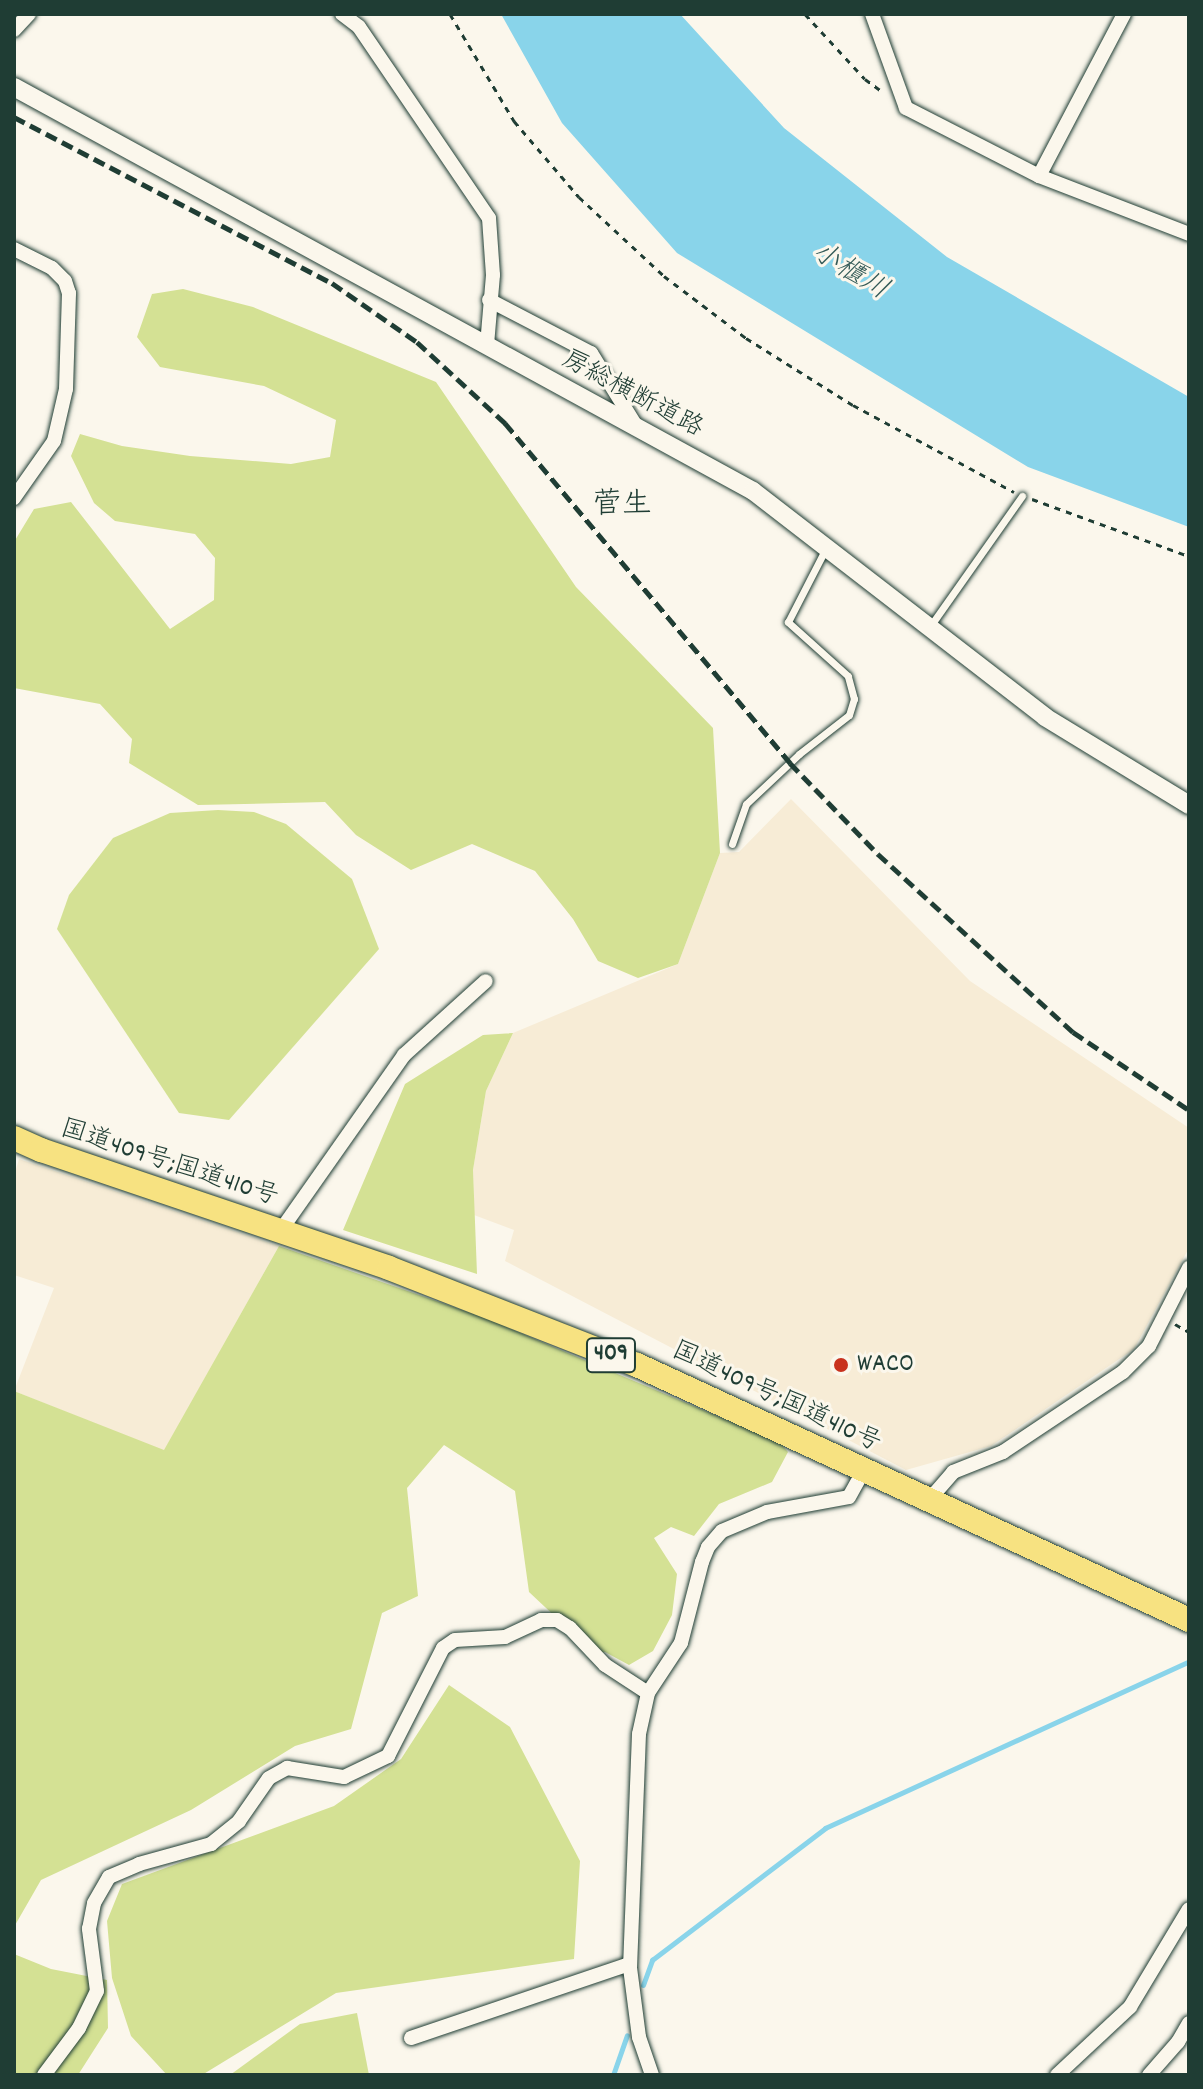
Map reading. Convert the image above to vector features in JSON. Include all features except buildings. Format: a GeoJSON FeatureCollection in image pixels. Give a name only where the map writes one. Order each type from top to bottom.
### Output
{"type":"FeatureCollection","features":[{"type":"Feature","properties":{"kind":"highway","name":"国道409号;国道410号"},"geometry":{"type":"LineString","coordinates":[[14,1138],[41,1150],[389,1268],[637,1365],[1189,1620]]}},
{"type":"Feature","properties":{"kind":"street"},"geometry":{"type":"LineString","coordinates":[[14,30],[29,14]]}},
{"type":"Feature","properties":{"kind":"street"},"geometry":{"type":"LineString","coordinates":[[342,14],[359,27],[489,218],[493,275],[487,345]]}},
{"type":"Feature","properties":{"kind":"street"},"geometry":{"type":"LineString","coordinates":[[872,14],[906,108],[1039,176],[1189,234]]}},
{"type":"Feature","properties":{"kind":"street"},"geometry":{"type":"LineString","coordinates":[[1039,176],[1124,14]]}},
{"type":"Feature","properties":{"kind":"street","name":"房総横断道路"},"geometry":{"type":"LineString","coordinates":[[14,87],[753,491],[931,625],[1045,717],[1189,805]]}},
{"type":"Feature","properties":{"kind":"street"},"geometry":{"type":"LineString","coordinates":[[14,249],[52,268],[65,281],[69,293],[66,389],[54,441],[14,498]]}},
{"type":"Feature","properties":{"kind":"street"},"geometry":{"type":"LineString","coordinates":[[489,300],[591,353],[636,426]]}},
{"type":"Feature","properties":{"kind":"street"},"geometry":{"type":"LineString","coordinates":[[281,1230],[404,1055],[486,981]]}},
{"type":"Feature","properties":{"kind":"street"},"geometry":{"type":"LineString","coordinates":[[929,1500],[953,1472],[1003,1452],[1123,1372],[1149,1346],[1189,1268]]}},
{"type":"Feature","properties":{"kind":"street"},"geometry":{"type":"LineString","coordinates":[[652,2075],[639,2037],[630,1964],[639,1734],[648,1693],[681,1643],[702,1562],[708,1547],[722,1531],[767,1512],[835,1503],[849,1497],[864,1470]]}},
{"type":"Feature","properties":{"kind":"street"},"geometry":{"type":"LineString","coordinates":[[44,2075],[79,2028],[97,1991],[89,1929],[94,1903],[109,1877],[139,1864],[211,1844],[239,1821],[269,1778],[287,1768],[344,1777],[388,1756],[443,1648],[455,1640],[505,1637],[541,1620],[557,1620],[576,1634],[605,1665],[648,1693]]}},
{"type":"Feature","properties":{"kind":"street"},"geometry":{"type":"LineString","coordinates":[[1057,2075],[1130,2007],[1189,1909]]}},
{"type":"Feature","properties":{"kind":"street"},"geometry":{"type":"LineString","coordinates":[[411,2038],[630,1964]]}},
{"type":"Feature","properties":{"kind":"street"},"geometry":{"type":"LineString","coordinates":[[1153,2074],[1189,2023]]}},
{"type":"Feature","properties":{"kind":"lane"},"geometry":{"type":"LineString","coordinates":[[931,625],[1022,496]]}},
{"type":"Feature","properties":{"kind":"lane"},"geometry":{"type":"LineString","coordinates":[[732,844],[746,804],[799,754],[849,715],[854,699],[848,676],[788,622],[827,546]]}},
{"type":"Feature","properties":{"kind":"path"},"geometry":{"type":"LineString","coordinates":[[450,14],[514,121],[579,197],[664,276],[746,338],[853,405],[1022,496],[1189,556]]}},
{"type":"Feature","properties":{"kind":"path"},"geometry":{"type":"LineString","coordinates":[[805,14],[865,79],[906,108]]}},
{"type":"Feature","properties":{"kind":"shaded area"},"geometry":{"type":"Polygon","coordinates":[[[791,799],[970,981],[1189,1128],[1189,1248],[1134,1349],[991,1446],[906,1470],[505,1261],[514,1230],[474,1215],[473,1170],[486,1091],[513,1033],[678,964],[720,853],[739,852],[791,799]]]}},
{"type":"Feature","properties":{"kind":"shaded area"},"geometry":{"type":"Polygon","coordinates":[[[19,1159],[279,1246],[164,1451],[14,1391],[54,1288],[14,1275],[14,1176],[19,1159]]]}},
{"type":"Feature","properties":{"kind":"green space"},"geometry":{"type":"Polygon","coordinates":[[[183,289],[253,307],[436,382],[576,587],[713,728],[720,853],[678,964],[638,978],[598,961],[573,919],[535,871],[472,844],[411,870],[356,835],[325,802],[198,805],[129,763],[132,739],[100,704],[14,688],[14,542],[34,509],[71,502],[170,629],[214,600],[215,558],[195,534],[115,521],[94,503],[71,456],[80,434],[122,446],[190,456],[291,464],[330,457],[336,420],[264,386],[160,367],[137,337],[152,294],[183,289]]]}},
{"type":"Feature","properties":{"kind":"green space"},"geometry":{"type":"Polygon","coordinates":[[[218,810],[254,812],[286,824],[352,879],[379,949],[229,1120],[179,1113],[57,929],[69,895],[113,838],[170,813],[218,810]]]}},
{"type":"Feature","properties":{"kind":"green space"},"geometry":{"type":"Polygon","coordinates":[[[513,1033],[486,1091],[473,1170],[477,1274],[343,1230],[405,1084],[483,1035],[513,1033]]]}},
{"type":"Feature","properties":{"kind":"green space"},"geometry":{"type":"Polygon","coordinates":[[[279,1246],[485,1318],[779,1442],[788,1452],[772,1482],[719,1504],[694,1536],[671,1527],[654,1538],[677,1574],[672,1615],[653,1651],[629,1665],[605,1652],[595,1654],[529,1592],[515,1491],[444,1445],[407,1488],[418,1596],[382,1613],[351,1729],[295,1746],[191,1810],[41,1880],[14,1927],[14,1391],[164,1450],[279,1246]]]}},
{"type":"Feature","properties":{"kind":"green space"},"geometry":{"type":"Polygon","coordinates":[[[449,1685],[510,1727],[580,1861],[574,1959],[336,1993],[202,2075],[167,2075],[131,2036],[112,1978],[107,1921],[122,1884],[334,1806],[401,1759],[449,1685]]]}},
{"type":"Feature","properties":{"kind":"green space"},"geometry":{"type":"Polygon","coordinates":[[[14,1954],[51,1969],[107,1980],[108,2028],[78,2075],[14,2075],[14,1954]]]}},
{"type":"Feature","properties":{"kind":"green space"},"geometry":{"type":"Polygon","coordinates":[[[357,2013],[369,2075],[230,2075],[300,2024],[357,2013]]]}},
{"type":"Feature","properties":{"kind":"water","name":"小櫃川"},"geometry":{"type":"Polygon","coordinates":[[[501,14],[680,14],[784,128],[947,257],[1189,397],[1189,527],[1028,467],[677,253],[562,123],[501,14]]]}},
{"type":"Feature","properties":{"kind":"waterway"},"geometry":{"type":"LineString","coordinates":[[643,1985],[652,1960],[825,1828],[1189,1661]]}},
{"type":"Feature","properties":{"kind":"waterway"},"geometry":{"type":"LineString","coordinates":[[613,2075],[627,2035]]}},
{"type":"Feature","properties":{"kind":"railway"},"geometry":{"type":"LineString","coordinates":[[14,117],[332,283],[417,342],[505,423],[790,763],[878,854],[1073,1032],[1189,1110]]}},
{"type":"Feature","properties":{"kind":"place","name":"WACO"},"geometry":{"type":"Point","coordinates":[841,1365]}},
{"type":"Feature","properties":{"kind":"district","name":"菅生"},"geometry":{"type":"Point","coordinates":[622,507]}}]}
